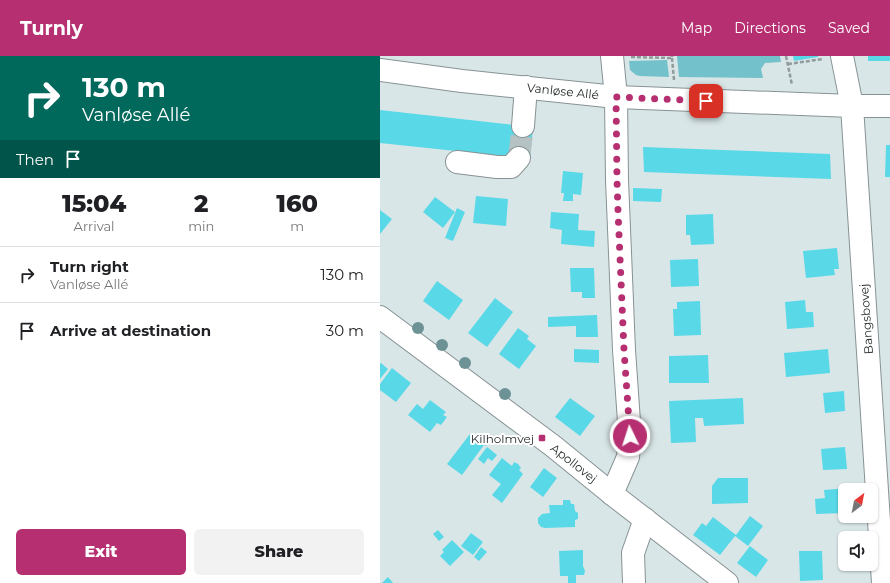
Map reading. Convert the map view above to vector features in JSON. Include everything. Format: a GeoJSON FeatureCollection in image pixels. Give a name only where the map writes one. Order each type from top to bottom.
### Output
{"type":"FeatureCollection","features":[{"type":"Feature","properties":{"kind":"street"},"geometry":{"type":"LineString","coordinates":[[612,56],[616,97],[618,211],[624,350],[630,436],[628,457],[612,494]]}},
{"type":"Feature","properties":{"kind":"street","name":"Bangsbovej"},"geometry":{"type":"LineString","coordinates":[[833,57],[852,106],[883,583]]}},
{"type":"Feature","properties":{"kind":"street","name":"Vanløse Allé"},"geometry":{"type":"LineString","coordinates":[[380,70],[462,81],[616,97],[852,106],[890,106]]}},
{"type":"Feature","properties":{"kind":"street"},"geometry":{"type":"LineString","coordinates":[[523,126],[526,87]]}},
{"type":"Feature","properties":{"kind":"street"},"geometry":{"type":"LineString","coordinates":[[457,162],[497,167],[511,167],[519,158]]}},
{"type":"Feature","properties":{"kind":"street","name":"Apollovej"},"geometry":{"type":"LineString","coordinates":[[380,317],[553,446],[612,494],[727,583]]}},
{"type":"Feature","properties":{"kind":"street"},"geometry":{"type":"LineString","coordinates":[[634,583],[633,552],[645,519]]}},
{"type":"Feature","properties":{"kind":"path"},"geometry":{"type":"LineString","coordinates":[[612,56],[672,58],[672,56]]}},
{"type":"Feature","properties":{"kind":"path"},"geometry":{"type":"LineString","coordinates":[[786,56],[796,104]]}},
{"type":"Feature","properties":{"kind":"path"},"geometry":{"type":"LineString","coordinates":[[788,64],[833,57]]}},
{"type":"Feature","properties":{"kind":"shaded area"},"geometry":{"type":"Polygon","coordinates":[[[677,56],[780,56],[781,62],[765,63],[761,69],[763,78],[679,77],[677,56]]]}},
{"type":"Feature","properties":{"kind":"shaded area"},"geometry":{"type":"Polygon","coordinates":[[[667,60],[669,77],[640,76],[636,75],[630,70],[629,61],[667,60]]]}},
{"type":"Feature","properties":{"kind":"building"},"geometry":{"type":"Polygon","coordinates":[[[793,56],[818,56],[818,57],[794,61],[793,56]]]}},
{"type":"Feature","properties":{"kind":"building"},"geometry":{"type":"Polygon","coordinates":[[[868,56],[890,56],[890,61],[868,61],[868,56]]]}},
{"type":"Feature","properties":{"kind":"building"},"geometry":{"type":"Polygon","coordinates":[[[380,110],[533,127],[530,159],[380,143],[380,110]]]}},
{"type":"Feature","properties":{"kind":"building"},"geometry":{"type":"Polygon","coordinates":[[[886,145],[890,145],[890,177],[885,177],[886,145]]]}},
{"type":"Feature","properties":{"kind":"building"},"geometry":{"type":"Polygon","coordinates":[[[643,147],[830,154],[831,179],[644,172],[643,147]]]}},
{"type":"Feature","properties":{"kind":"building"},"geometry":{"type":"Polygon","coordinates":[[[563,171],[583,173],[581,195],[573,194],[573,201],[563,201],[564,193],[561,193],[563,171]]]}},
{"type":"Feature","properties":{"kind":"building"},"geometry":{"type":"Polygon","coordinates":[[[633,188],[662,189],[661,202],[633,201],[633,188]]]}},
{"type":"Feature","properties":{"kind":"building"},"geometry":{"type":"Polygon","coordinates":[[[476,196],[508,199],[506,226],[473,223],[476,196]]]}},
{"type":"Feature","properties":{"kind":"building"},"geometry":{"type":"Polygon","coordinates":[[[435,197],[455,212],[443,228],[423,212],[435,197]]]}},
{"type":"Feature","properties":{"kind":"building"},"geometry":{"type":"Polygon","coordinates":[[[457,208],[465,212],[453,241],[445,238],[457,208]]]}},
{"type":"Feature","properties":{"kind":"building"},"geometry":{"type":"Polygon","coordinates":[[[380,210],[392,219],[380,234],[380,210]]]}},
{"type":"Feature","properties":{"kind":"building"},"geometry":{"type":"Polygon","coordinates":[[[551,212],[579,214],[578,230],[595,231],[594,247],[561,244],[562,230],[550,228],[551,212]]]}},
{"type":"Feature","properties":{"kind":"building"},"geometry":{"type":"Polygon","coordinates":[[[713,214],[714,244],[691,245],[690,235],[686,235],[686,215],[713,214]]]}},
{"type":"Feature","properties":{"kind":"building"},"geometry":{"type":"Polygon","coordinates":[[[837,248],[839,269],[834,269],[835,275],[806,278],[803,251],[837,248]]]}},
{"type":"Feature","properties":{"kind":"building"},"geometry":{"type":"Polygon","coordinates":[[[698,259],[699,286],[671,287],[670,260],[698,259]]]}},
{"type":"Feature","properties":{"kind":"building"},"geometry":{"type":"Polygon","coordinates":[[[570,268],[594,268],[595,298],[582,298],[582,292],[571,292],[570,268]]]}},
{"type":"Feature","properties":{"kind":"building"},"geometry":{"type":"Polygon","coordinates":[[[437,281],[463,300],[449,320],[423,301],[437,281]]]}},
{"type":"Feature","properties":{"kind":"building"},"geometry":{"type":"Polygon","coordinates":[[[495,298],[513,312],[487,347],[468,333],[495,298]]]}},
{"type":"Feature","properties":{"kind":"building"},"geometry":{"type":"Polygon","coordinates":[[[805,300],[806,312],[813,312],[814,327],[787,329],[785,302],[805,300]]]}},
{"type":"Feature","properties":{"kind":"building"},"geometry":{"type":"Polygon","coordinates":[[[700,301],[701,335],[674,336],[673,309],[677,309],[677,302],[700,301]]]}},
{"type":"Feature","properties":{"kind":"building"},"geometry":{"type":"Polygon","coordinates":[[[597,315],[598,337],[576,337],[576,326],[548,327],[548,317],[597,315]]]}},
{"type":"Feature","properties":{"kind":"building"},"geometry":{"type":"Polygon","coordinates":[[[518,328],[529,336],[527,339],[536,346],[519,369],[499,354],[518,328]]]}},
{"type":"Feature","properties":{"kind":"building"},"geometry":{"type":"Polygon","coordinates":[[[574,349],[599,350],[599,363],[574,362],[574,349]]]}},
{"type":"Feature","properties":{"kind":"building"},"geometry":{"type":"Polygon","coordinates":[[[828,349],[830,373],[786,377],[784,353],[828,349]]]}},
{"type":"Feature","properties":{"kind":"building"},"geometry":{"type":"Polygon","coordinates":[[[708,355],[709,383],[669,383],[669,356],[708,355]]]}},
{"type":"Feature","properties":{"kind":"building"},"geometry":{"type":"Polygon","coordinates":[[[381,363],[388,369],[380,379],[380,364],[381,363]]]}},
{"type":"Feature","properties":{"kind":"building"},"geometry":{"type":"Polygon","coordinates":[[[392,368],[411,383],[396,402],[380,390],[380,384],[392,368]]]}},
{"type":"Feature","properties":{"kind":"building"},"geometry":{"type":"Polygon","coordinates":[[[844,391],[845,411],[825,413],[823,393],[844,391]]]}},
{"type":"Feature","properties":{"kind":"building"},"geometry":{"type":"Polygon","coordinates":[[[570,398],[595,416],[580,436],[555,417],[570,398]]]}},
{"type":"Feature","properties":{"kind":"building"},"geometry":{"type":"Polygon","coordinates":[[[743,398],[744,424],[704,426],[703,418],[695,418],[696,442],[671,443],[669,401],[743,398]]]}},
{"type":"Feature","properties":{"kind":"building"},"geometry":{"type":"Polygon","coordinates":[[[430,400],[446,412],[443,415],[447,417],[441,425],[437,423],[430,432],[408,415],[417,404],[423,409],[430,400]]]}},
{"type":"Feature","properties":{"kind":"building"},"geometry":{"type":"Polygon","coordinates":[[[470,434],[477,439],[480,436],[488,442],[486,446],[484,445],[462,475],[447,464],[470,434]]]}},
{"type":"Feature","properties":{"kind":"building"},"geometry":{"type":"Polygon","coordinates":[[[487,447],[497,455],[492,461],[488,458],[484,464],[478,459],[487,447]]]}},
{"type":"Feature","properties":{"kind":"building"},"geometry":{"type":"Polygon","coordinates":[[[845,447],[847,469],[823,470],[821,449],[845,447]]]}},
{"type":"Feature","properties":{"kind":"building"},"geometry":{"type":"Polygon","coordinates":[[[502,458],[512,466],[514,462],[518,464],[521,468],[519,470],[523,474],[502,503],[492,495],[501,484],[489,475],[502,458]]]}},
{"type":"Feature","properties":{"kind":"building"},"geometry":{"type":"Polygon","coordinates":[[[544,468],[557,478],[543,497],[530,487],[544,468]]]}},
{"type":"Feature","properties":{"kind":"building"},"geometry":{"type":"Polygon","coordinates":[[[718,478],[748,478],[748,503],[712,504],[712,486],[718,478]]]}},
{"type":"Feature","properties":{"kind":"building"},"geometry":{"type":"Polygon","coordinates":[[[838,489],[838,513],[816,514],[815,499],[825,498],[824,490],[838,489]]]}},
{"type":"Feature","properties":{"kind":"building"},"geometry":{"type":"Polygon","coordinates":[[[563,500],[570,500],[571,504],[574,504],[575,511],[578,513],[578,519],[575,520],[575,527],[541,527],[538,523],[538,518],[542,514],[550,513],[549,505],[563,505],[563,500]]]}},
{"type":"Feature","properties":{"kind":"building"},"geometry":{"type":"Polygon","coordinates":[[[750,516],[763,526],[748,546],[735,536],[720,555],[693,535],[702,523],[706,526],[713,517],[736,535],[750,516]]]}},
{"type":"Feature","properties":{"kind":"building"},"geometry":{"type":"Polygon","coordinates":[[[438,530],[444,537],[439,541],[433,534],[438,530]]]}},
{"type":"Feature","properties":{"kind":"building"},"geometry":{"type":"Polygon","coordinates":[[[471,533],[483,542],[473,555],[461,546],[471,533]]]}},
{"type":"Feature","properties":{"kind":"building"},"geometry":{"type":"Polygon","coordinates":[[[452,540],[464,552],[450,566],[440,556],[444,552],[442,550],[452,540]]]}},
{"type":"Feature","properties":{"kind":"building"},"geometry":{"type":"Polygon","coordinates":[[[750,546],[768,560],[756,577],[737,563],[750,546]]]}},
{"type":"Feature","properties":{"kind":"building"},"geometry":{"type":"Polygon","coordinates":[[[481,547],[487,552],[479,561],[474,557],[481,547]]]}},
{"type":"Feature","properties":{"kind":"building"},"geometry":{"type":"Polygon","coordinates":[[[583,550],[584,575],[576,575],[576,583],[568,583],[568,576],[560,576],[559,551],[583,550]]]}},
{"type":"Feature","properties":{"kind":"building"},"geometry":{"type":"Polygon","coordinates":[[[799,551],[822,551],[823,580],[800,581],[799,551]]]}},
{"type":"Feature","properties":{"kind":"building"},"geometry":{"type":"Polygon","coordinates":[[[388,577],[393,583],[382,583],[388,577]]]}},
{"type":"Feature","properties":{"kind":"tunnel"},"geometry":{"type":"LineString","coordinates":[[519,158],[523,126]]}},
{"type":"Feature","properties":{"kind":"place","name":"Kilholmvej"},"geometry":{"type":"Point","coordinates":[542,438]}},
{"type":"Feature","properties":{"kind":"route"},"geometry":{"type":"LineString","coordinates":[[630,436],[624,350],[618,211],[616,97],[706,101]]}}]}
